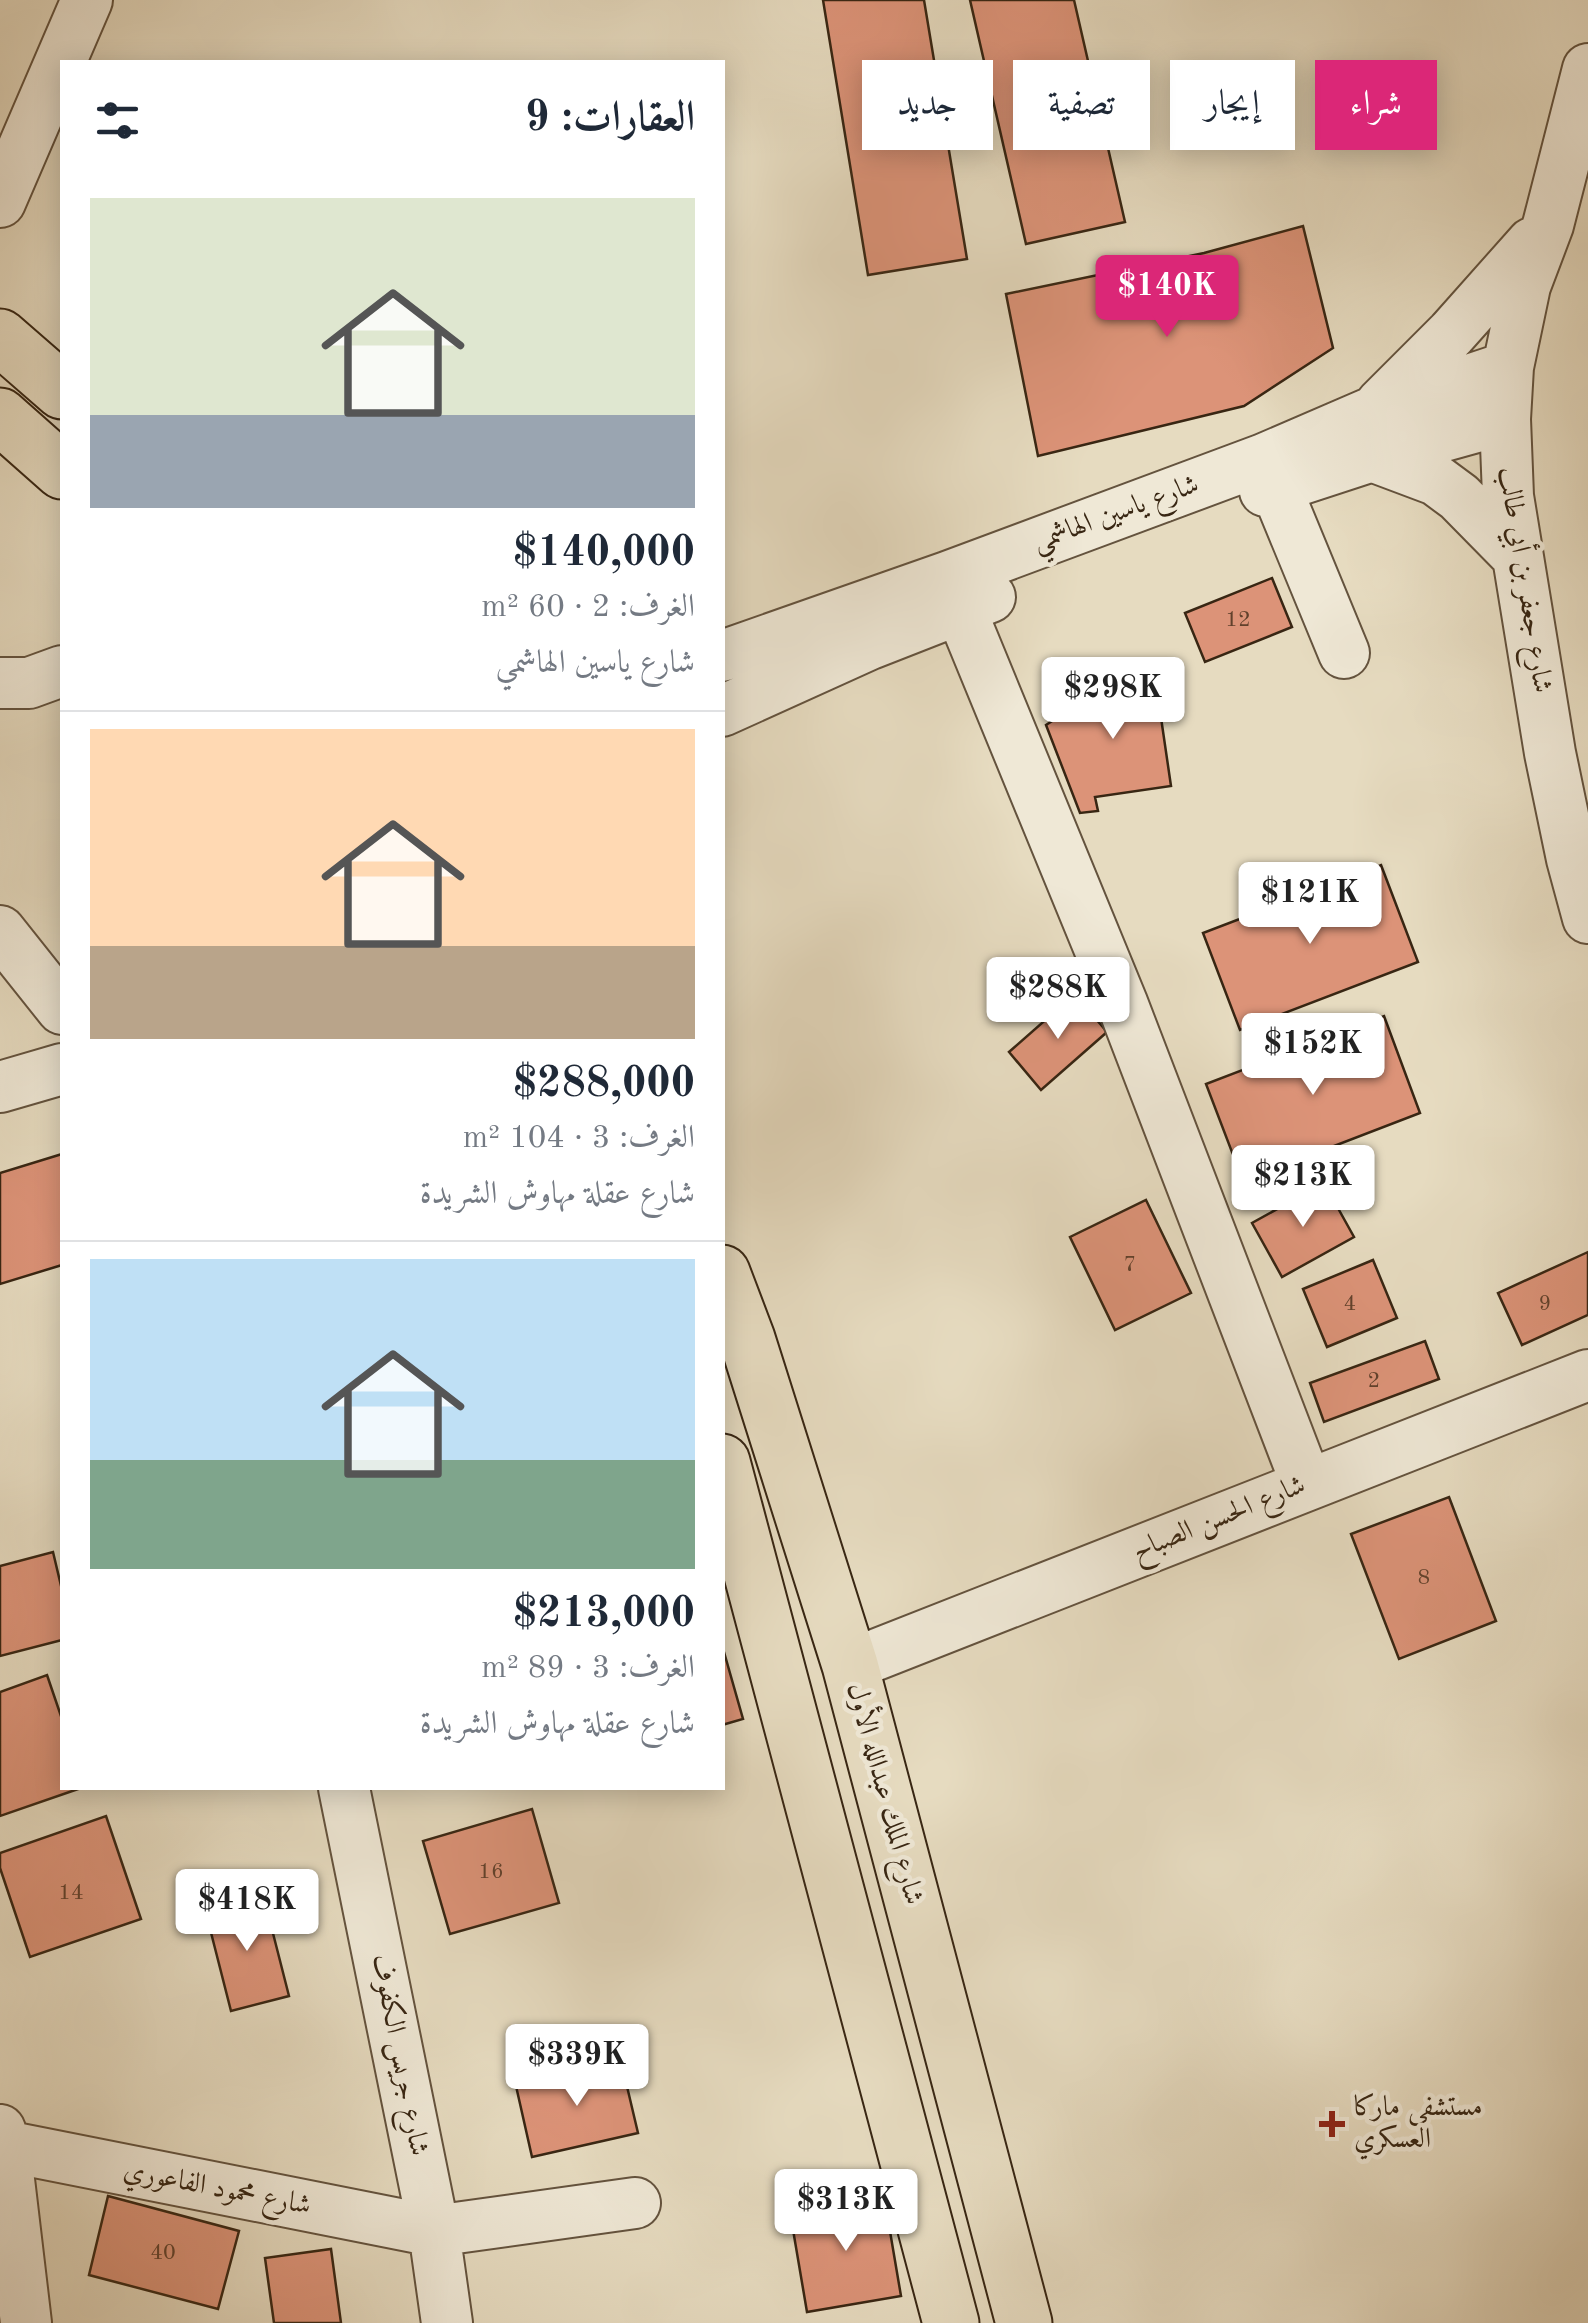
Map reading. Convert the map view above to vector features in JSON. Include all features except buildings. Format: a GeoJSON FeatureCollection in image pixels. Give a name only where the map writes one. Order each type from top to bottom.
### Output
{"type":"FeatureCollection","features":[{"type":"Feature","properties":{"kind":"main road"},"geometry":{"type":"LineString","coordinates":[[0,337],[60,389]]}},
{"type":"Feature","properties":{"kind":"main road"},"geometry":{"type":"LineString","coordinates":[[0,416],[60,470]]}},
{"type":"Feature","properties":{"kind":"main road","name":"شارع الملك عبدالله الأول"},"geometry":{"type":"LineString","coordinates":[[725,1280],[850,1665],[1024,2323]]}},
{"type":"Feature","properties":{"kind":"main road"},"geometry":{"type":"LineString","coordinates":[[725,1473],[951,2323]]}},
{"type":"Feature","properties":{"kind":"street"},"geometry":{"type":"LineString","coordinates":[[61,60],[87,0]]}},
{"type":"Feature","properties":{"kind":"street"},"geometry":{"type":"LineString","coordinates":[[0,202],[60,63]]}},
{"type":"Feature","properties":{"kind":"street","name":"شارع جعفر بن أبي طالب"},"geometry":{"type":"LineString","coordinates":[[1588,69],[1548,225],[1525,286],[1508,367],[1505,419],[1508,496],[1550,753],[1588,918]]}},
{"type":"Feature","properties":{"kind":"street"},"geometry":{"type":"LineString","coordinates":[[1518,557],[1458,497],[1372,434],[1452,333],[1548,225]]}},
{"type":"Feature","properties":{"kind":"street","name":"شارع ياسين الهاشمي"},"geometry":{"type":"LineString","coordinates":[[725,655],[953,593],[1372,434],[1508,367]]}},
{"type":"Feature","properties":{"kind":"street","name":"شارع ياسين الهاشمي"},"geometry":{"type":"LineString","coordinates":[[1372,434],[1505,419]]}},
{"type":"Feature","properties":{"kind":"street"},"geometry":{"type":"LineString","coordinates":[[1270,473],[1344,653]]}},
{"type":"Feature","properties":{"kind":"street"},"geometry":{"type":"LineString","coordinates":[[953,593],[1122,1002],[1307,1485]]}},
{"type":"Feature","properties":{"kind":"street","name":"شارع ياسين الهاشمي"},"geometry":{"type":"LineString","coordinates":[[725,710],[870,644],[953,593]]}},
{"type":"Feature","properties":{"kind":"street"},"geometry":{"type":"LineString","coordinates":[[0,683],[30,683],[60,672]]}},
{"type":"Feature","properties":{"kind":"street"},"geometry":{"type":"LineString","coordinates":[[0,931],[60,1006]]}},
{"type":"Feature","properties":{"kind":"street"},"geometry":{"type":"LineString","coordinates":[[0,1087],[60,1070]]}},
{"type":"Feature","properties":{"kind":"street","name":"شارع الحسن الصباح"},"geometry":{"type":"LineString","coordinates":[[850,1665],[1588,1375]]}},
{"type":"Feature","properties":{"kind":"street","name":"شارع جريس الكفوف"},"geometry":{"type":"LineString","coordinates":[[344,1790],[434,2231],[447,2323]]}},
{"type":"Feature","properties":{"kind":"street"},"geometry":{"type":"LineString","coordinates":[[2,2141],[26,2323]]}},
{"type":"Feature","properties":{"kind":"street","name":"شارع محمود الفاعوري"},"geometry":{"type":"LineString","coordinates":[[2,2141],[434,2231],[635,2203]]}},
{"type":"Feature","properties":{"kind":"place","name":"مستشفى ماركا العسكري"},"geometry":{"type":"Point","coordinates":[1332,2124]}}]}
